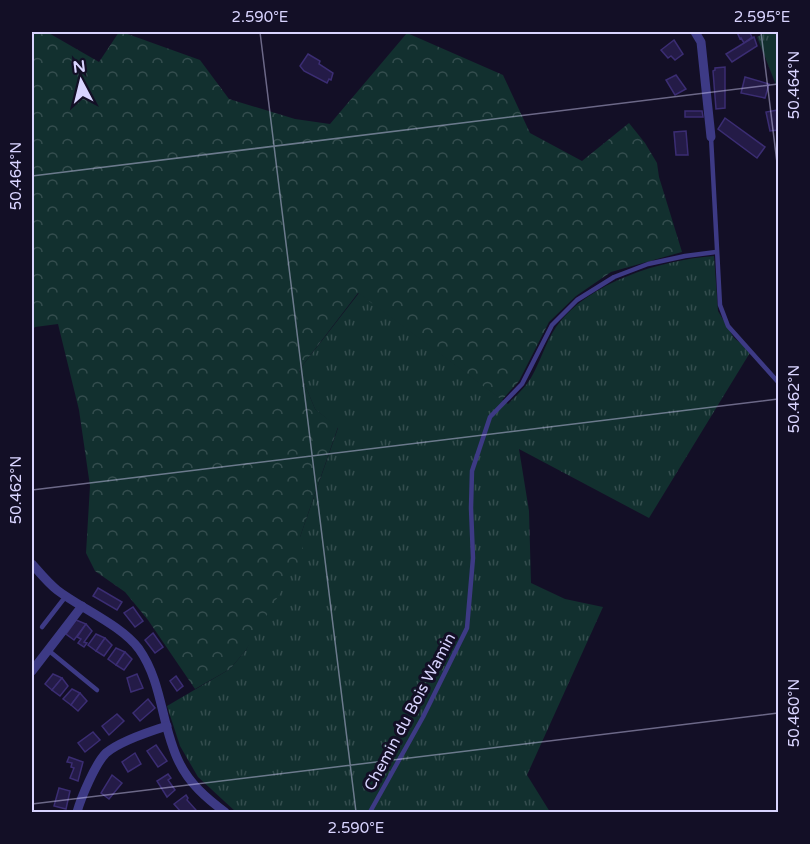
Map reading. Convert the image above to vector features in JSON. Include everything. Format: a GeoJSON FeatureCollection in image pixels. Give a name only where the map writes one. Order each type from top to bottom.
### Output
{"type":"FeatureCollection","features":[{"type":"Feature","properties":{"kind":"street"},"geometry":{"type":"LineString","coordinates":[[695,32],[701,42],[711,137]]}},
{"type":"Feature","properties":{"kind":"street"},"geometry":{"type":"LineString","coordinates":[[32,564],[56,590],[113,626],[138,648],[148,665],[161,699],[179,762],[199,791],[225,813]]}},
{"type":"Feature","properties":{"kind":"street"},"geometry":{"type":"LineString","coordinates":[[32,672],[82,606]]}},
{"type":"Feature","properties":{"kind":"street"},"geometry":{"type":"LineString","coordinates":[[77,813],[90,776],[107,753],[144,734],[167,726]]}},
{"type":"Feature","properties":{"kind":"lane"},"geometry":{"type":"LineString","coordinates":[[711,137],[720,305],[728,326],[778,381]]}},
{"type":"Feature","properties":{"kind":"lane","name":"Chemin du Bois Wamin"},"geometry":{"type":"LineString","coordinates":[[370,813],[423,717],[467,628],[473,558],[472,471],[490,417],[522,384],[552,325],[577,300],[614,277],[648,264],[716,252]]}},
{"type":"Feature","properties":{"kind":"lane"},"geometry":{"type":"LineString","coordinates":[[42,627],[66,596]]}},
{"type":"Feature","properties":{"kind":"lane"},"geometry":{"type":"LineString","coordinates":[[48,650],[97,690]]}},
{"type":"Feature","properties":{"kind":"green space"},"geometry":{"type":"Polygon","coordinates":[[[32,32],[47,32],[99,62],[119,32],[122,32],[200,60],[229,99],[295,119],[330,124],[407,33],[503,75],[530,133],[582,161],[629,123],[657,163],[659,177],[682,252],[611,272],[576,296],[549,322],[519,381],[502,400],[358,293],[299,370],[315,409],[338,427],[300,537],[304,553],[246,650],[230,669],[195,689],[148,620],[125,592],[95,571],[86,553],[90,486],[79,410],[58,324],[35,327],[32,330],[32,32]]]}},
{"type":"Feature","properties":{"kind":"green space"},"geometry":{"type":"Polygon","coordinates":[[[765,32],[778,32],[778,90],[757,37],[765,32]]]}},
{"type":"Feature","properties":{"kind":"green space"},"geometry":{"type":"Polygon","coordinates":[[[714,256],[718,311],[734,338],[751,351],[649,518],[519,449],[529,511],[531,583],[565,599],[603,607],[527,775],[550,812],[376,812],[368,810],[367,812],[236,812],[198,777],[180,746],[167,706],[230,669],[246,650],[300,537],[338,428],[315,409],[299,370],[359,293],[508,404],[527,384],[556,327],[587,297],[627,276],[649,268],[671,262],[714,256]]]}},
{"type":"Feature","properties":{"kind":"building"},"geometry":{"type":"Polygon","coordinates":[[[737,32],[752,32],[750,33],[752,37],[744,43],[737,32]]]}},
{"type":"Feature","properties":{"kind":"building"},"geometry":{"type":"Polygon","coordinates":[[[754,37],[757,46],[732,62],[726,54],[754,37]]]}},
{"type":"Feature","properties":{"kind":"building"},"geometry":{"type":"Polygon","coordinates":[[[674,40],[683,54],[675,60],[671,56],[668,58],[661,50],[674,40]]]}},
{"type":"Feature","properties":{"kind":"building"},"geometry":{"type":"Polygon","coordinates":[[[308,54],[333,73],[331,80],[329,79],[327,83],[304,71],[300,66],[308,54]]]}},
{"type":"Feature","properties":{"kind":"building"},"geometry":{"type":"Polygon","coordinates":[[[725,67],[725,108],[716,109],[713,71],[715,68],[725,67]]]}},
{"type":"Feature","properties":{"kind":"building"},"geometry":{"type":"Polygon","coordinates":[[[676,75],[686,89],[675,95],[666,80],[676,75]]]}},
{"type":"Feature","properties":{"kind":"building"},"geometry":{"type":"Polygon","coordinates":[[[745,77],[769,84],[765,98],[741,93],[745,77]]]}},
{"type":"Feature","properties":{"kind":"building"},"geometry":{"type":"Polygon","coordinates":[[[778,110],[778,130],[770,131],[766,112],[778,110]]]}},
{"type":"Feature","properties":{"kind":"building"},"geometry":{"type":"Polygon","coordinates":[[[685,111],[702,111],[703,117],[685,117],[685,111]]]}},
{"type":"Feature","properties":{"kind":"building"},"geometry":{"type":"Polygon","coordinates":[[[725,118],[765,147],[757,158],[718,129],[725,118]]]}},
{"type":"Feature","properties":{"kind":"building"},"geometry":{"type":"Polygon","coordinates":[[[686,131],[688,155],[676,155],[674,132],[686,131]]]}},
{"type":"Feature","properties":{"kind":"building"},"geometry":{"type":"Polygon","coordinates":[[[98,588],[122,602],[117,610],[93,596],[98,588]]]}},
{"type":"Feature","properties":{"kind":"building"},"geometry":{"type":"Polygon","coordinates":[[[133,607],[143,621],[135,627],[124,613],[133,607]]]}},
{"type":"Feature","properties":{"kind":"building"},"geometry":{"type":"Polygon","coordinates":[[[76,620],[86,624],[74,640],[66,634],[76,620]]]}},
{"type":"Feature","properties":{"kind":"building"},"geometry":{"type":"Polygon","coordinates":[[[86,624],[92,631],[84,642],[87,643],[84,647],[78,643],[81,639],[77,637],[86,624]]]}},
{"type":"Feature","properties":{"kind":"building"},"geometry":{"type":"Polygon","coordinates":[[[153,633],[163,647],[155,653],[145,640],[153,633]]]}},
{"type":"Feature","properties":{"kind":"building"},"geometry":{"type":"Polygon","coordinates":[[[96,634],[105,638],[96,651],[88,645],[96,634]]]}},
{"type":"Feature","properties":{"kind":"building"},"geometry":{"type":"Polygon","coordinates":[[[105,638],[112,645],[104,656],[96,651],[105,638]]]}},
{"type":"Feature","properties":{"kind":"building"},"geometry":{"type":"Polygon","coordinates":[[[116,648],[125,652],[116,665],[108,659],[116,648]]]}},
{"type":"Feature","properties":{"kind":"building"},"geometry":{"type":"Polygon","coordinates":[[[125,652],[132,659],[124,670],[116,665],[125,652]]]}},
{"type":"Feature","properties":{"kind":"building"},"geometry":{"type":"Polygon","coordinates":[[[53,674],[62,678],[52,690],[45,684],[53,674]]]}},
{"type":"Feature","properties":{"kind":"building"},"geometry":{"type":"Polygon","coordinates":[[[137,674],[143,688],[131,692],[127,678],[137,674]]]}},
{"type":"Feature","properties":{"kind":"building"},"geometry":{"type":"Polygon","coordinates":[[[176,676],[183,686],[177,691],[170,681],[176,676]]]}},
{"type":"Feature","properties":{"kind":"building"},"geometry":{"type":"Polygon","coordinates":[[[62,678],[68,686],[60,696],[52,690],[62,678]]]}},
{"type":"Feature","properties":{"kind":"building"},"geometry":{"type":"Polygon","coordinates":[[[72,689],[80,693],[71,705],[63,699],[72,689]]]}},
{"type":"Feature","properties":{"kind":"building"},"geometry":{"type":"Polygon","coordinates":[[[80,693],[87,701],[78,711],[71,705],[80,693]]]}},
{"type":"Feature","properties":{"kind":"building"},"geometry":{"type":"Polygon","coordinates":[[[148,699],[155,708],[140,721],[133,713],[148,699]]]}},
{"type":"Feature","properties":{"kind":"building"},"geometry":{"type":"Polygon","coordinates":[[[117,714],[124,721],[109,735],[102,726],[117,714]]]}},
{"type":"Feature","properties":{"kind":"building"},"geometry":{"type":"Polygon","coordinates":[[[93,732],[100,740],[85,752],[78,743],[93,732]]]}},
{"type":"Feature","properties":{"kind":"building"},"geometry":{"type":"Polygon","coordinates":[[[156,745],[167,761],[158,767],[147,751],[156,745]]]}},
{"type":"Feature","properties":{"kind":"building"},"geometry":{"type":"Polygon","coordinates":[[[135,753],[141,764],[128,772],[122,762],[135,753]]]}},
{"type":"Feature","properties":{"kind":"building"},"geometry":{"type":"Polygon","coordinates":[[[69,757],[83,762],[78,781],[70,778],[74,768],[71,767],[72,763],[67,762],[69,757]]]}},
{"type":"Feature","properties":{"kind":"building"},"geometry":{"type":"Polygon","coordinates":[[[168,774],[171,778],[168,780],[175,790],[167,797],[157,781],[168,774]]]}},
{"type":"Feature","properties":{"kind":"building"},"geometry":{"type":"Polygon","coordinates":[[[112,775],[122,783],[109,799],[101,793],[112,775]]]}},
{"type":"Feature","properties":{"kind":"building"},"geometry":{"type":"Polygon","coordinates":[[[59,788],[70,791],[66,809],[54,806],[59,788]]]}},
{"type":"Feature","properties":{"kind":"building"},"geometry":{"type":"Polygon","coordinates":[[[186,795],[187,800],[196,810],[193,812],[181,812],[174,804],[186,795]]]}}]}
